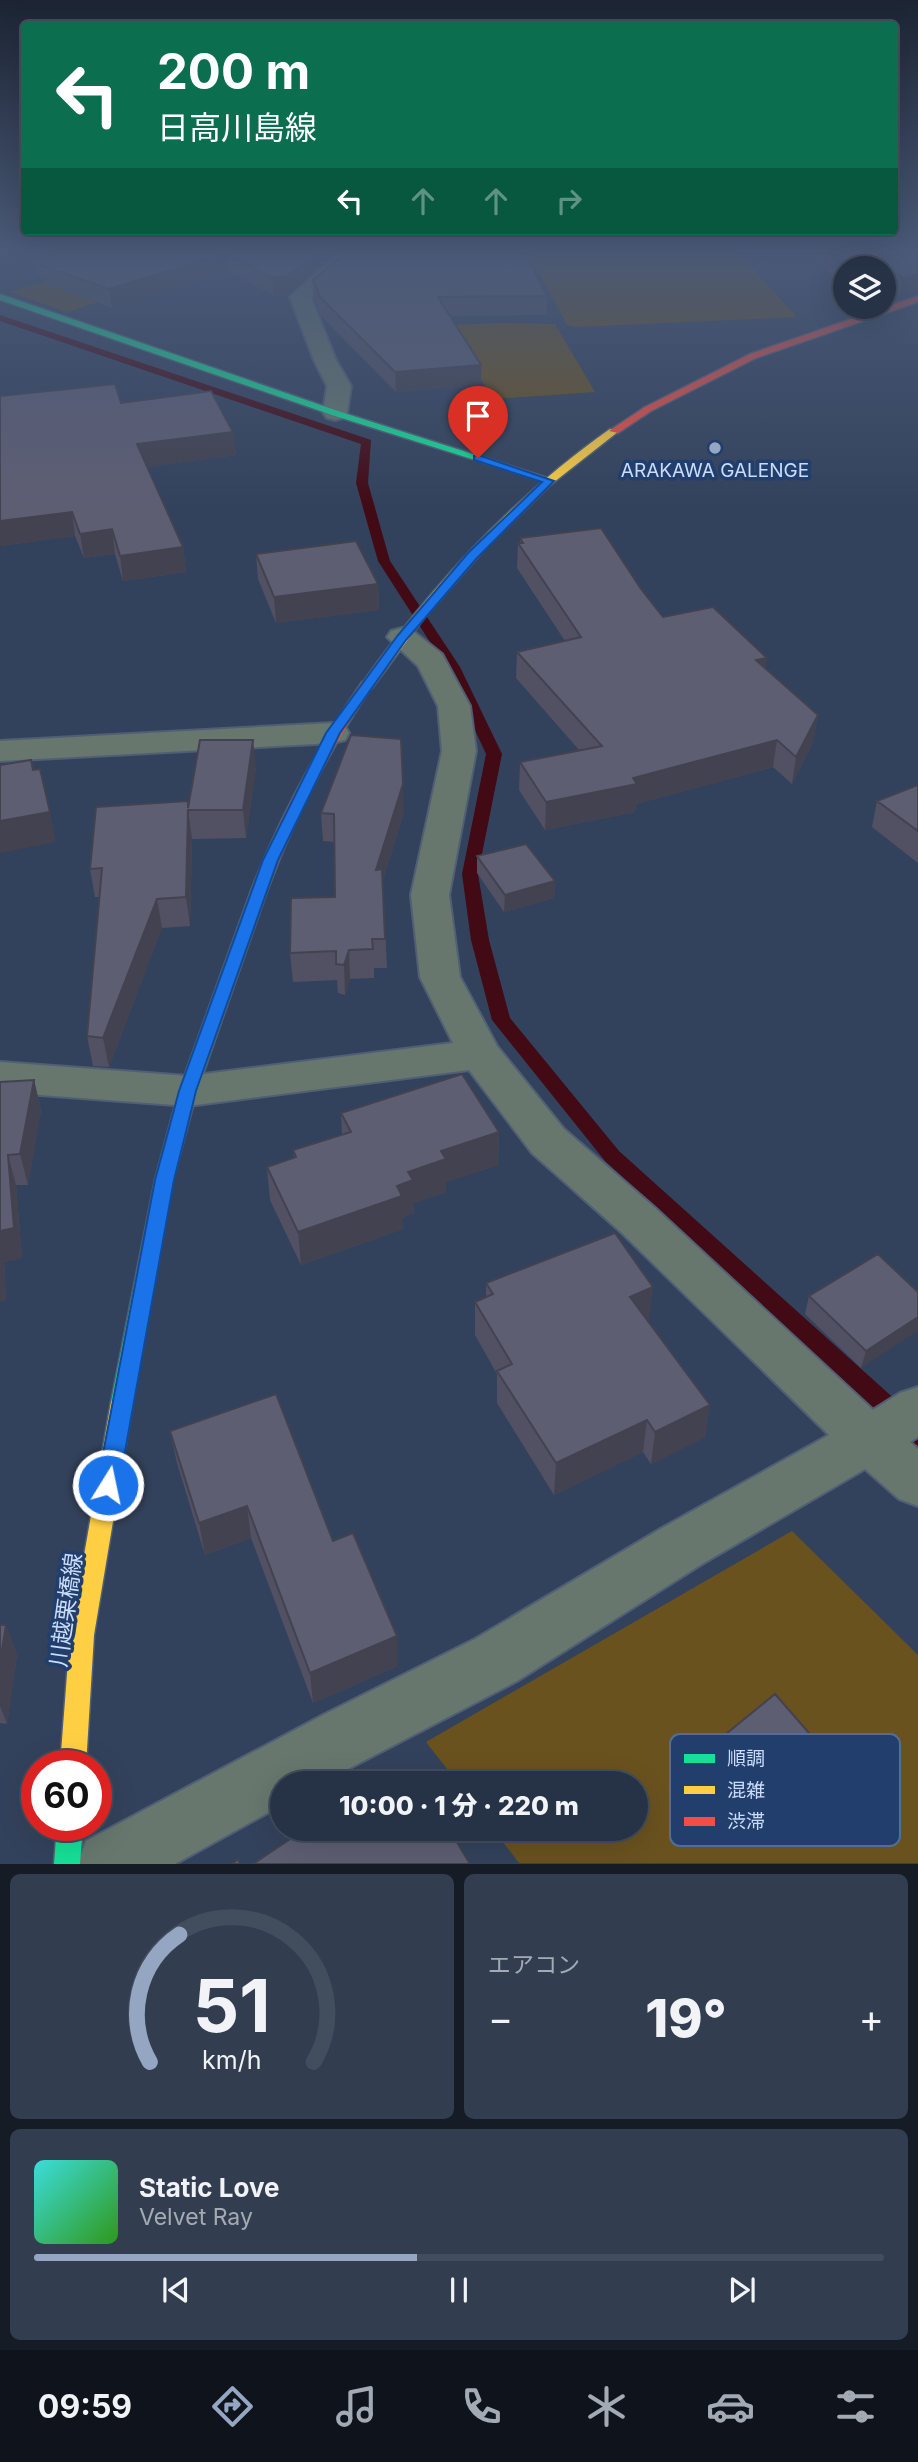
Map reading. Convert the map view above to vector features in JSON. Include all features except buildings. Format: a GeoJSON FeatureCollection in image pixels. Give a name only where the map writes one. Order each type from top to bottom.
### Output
{"type":"FeatureCollection","features":[{"type":"Feature","properties":{"kind":"main road"},"geometry":{"type":"LineString","coordinates":[[110,335],[335,413],[549,481]]}},
{"type":"Feature","properties":{"kind":"main road","name":"川越栗橋線"},"geometry":{"type":"LineString","coordinates":[[75,1750],[82,1635],[164,1180],[188,1091],[270,860],[333,733],[402,637],[472,556],[549,481],[603,438],[648,409],[700,381],[764,352],[813,335]]}},
{"type":"Feature","properties":{"kind":"main road"},"geometry":{"type":"LineString","coordinates":[[67,1864],[68,1841]]}},
{"type":"Feature","properties":{"kind":"street"},"geometry":{"type":"LineString","coordinates":[[315,335],[339,386],[335,413]]}},
{"type":"Feature","properties":{"kind":"street"},"geometry":{"type":"LineString","coordinates":[[402,637],[431,661],[453,706],[459,751],[430,895],[440,977],[480,1054],[548,1141],[723,1298],[869,1440],[918,1482]]}},
{"type":"Feature","properties":{"kind":"street"},"geometry":{"type":"LineString","coordinates":[[0,751],[85,744],[333,733]]}},
{"type":"Feature","properties":{"kind":"street"},"geometry":{"type":"LineString","coordinates":[[0,1077],[188,1091],[480,1054]]}},
{"type":"Feature","properties":{"kind":"street"},"geometry":{"type":"LineString","coordinates":[[109,1864],[345,1737],[496,1660],[682,1546],[869,1440],[918,1409]]}},
{"type":"Feature","properties":{"kind":"shaded area"},"geometry":{"type":"Polygon","coordinates":[[[454,335],[561,335],[595,392],[493,399],[454,335]]]}},
{"type":"Feature","properties":{"kind":"shaded area"},"geometry":{"type":"Polygon","coordinates":[[[792,1531],[918,1655],[918,1863],[519,1863],[502,1841],[648,1841],[648,1771],[449,1771],[426,1742],[792,1531]]]}},
{"type":"Feature","properties":{"kind":"waterway"},"geometry":{"type":"LineString","coordinates":[[50,335],[367,442],[362,483],[384,561],[453,667],[494,754],[470,874],[480,940],[501,1020],[612,1156],[918,1435]]}},
{"type":"Feature","properties":{"kind":"traffic: fast"},"geometry":{"type":"LineString","coordinates":[[110,335],[335,413],[549,480]]}},
{"type":"Feature","properties":{"kind":"traffic: fast"},"geometry":{"type":"LineString","coordinates":[[122,1402],[164,1180],[188,1091],[259,891]]}},
{"type":"Feature","properties":{"kind":"traffic: fast"},"geometry":{"type":"LineString","coordinates":[[67,1864],[69,1841]]}},
{"type":"Feature","properties":{"kind":"traffic: slow"},"geometry":{"type":"LineString","coordinates":[[367,685],[449,581],[512,514],[579,456],[614,431]]}},
{"type":"Feature","properties":{"kind":"traffic: slow"},"geometry":{"type":"LineString","coordinates":[[74,1750],[82,1635],[122,1402]]}},
{"type":"Feature","properties":{"kind":"traffic: jam"},"geometry":{"type":"LineString","coordinates":[[614,431],[648,409],[753,356],[814,335]]}},
{"type":"Feature","properties":{"kind":"traffic: jam"},"geometry":{"type":"LineString","coordinates":[[259,891],[306,785],[367,685]]}},
{"type":"Feature","properties":{"kind":"place","name":"ARAKAWA GALENGE"},"geometry":{"type":"Point","coordinates":[715,448]}},
{"type":"Feature","properties":{"kind":"route"},"geometry":{"type":"LineString","coordinates":[[108,1485],[164,1180],[188,1091],[270,860],[333,733],[402,637],[472,556],[549,481],[478,458]]}}]}
